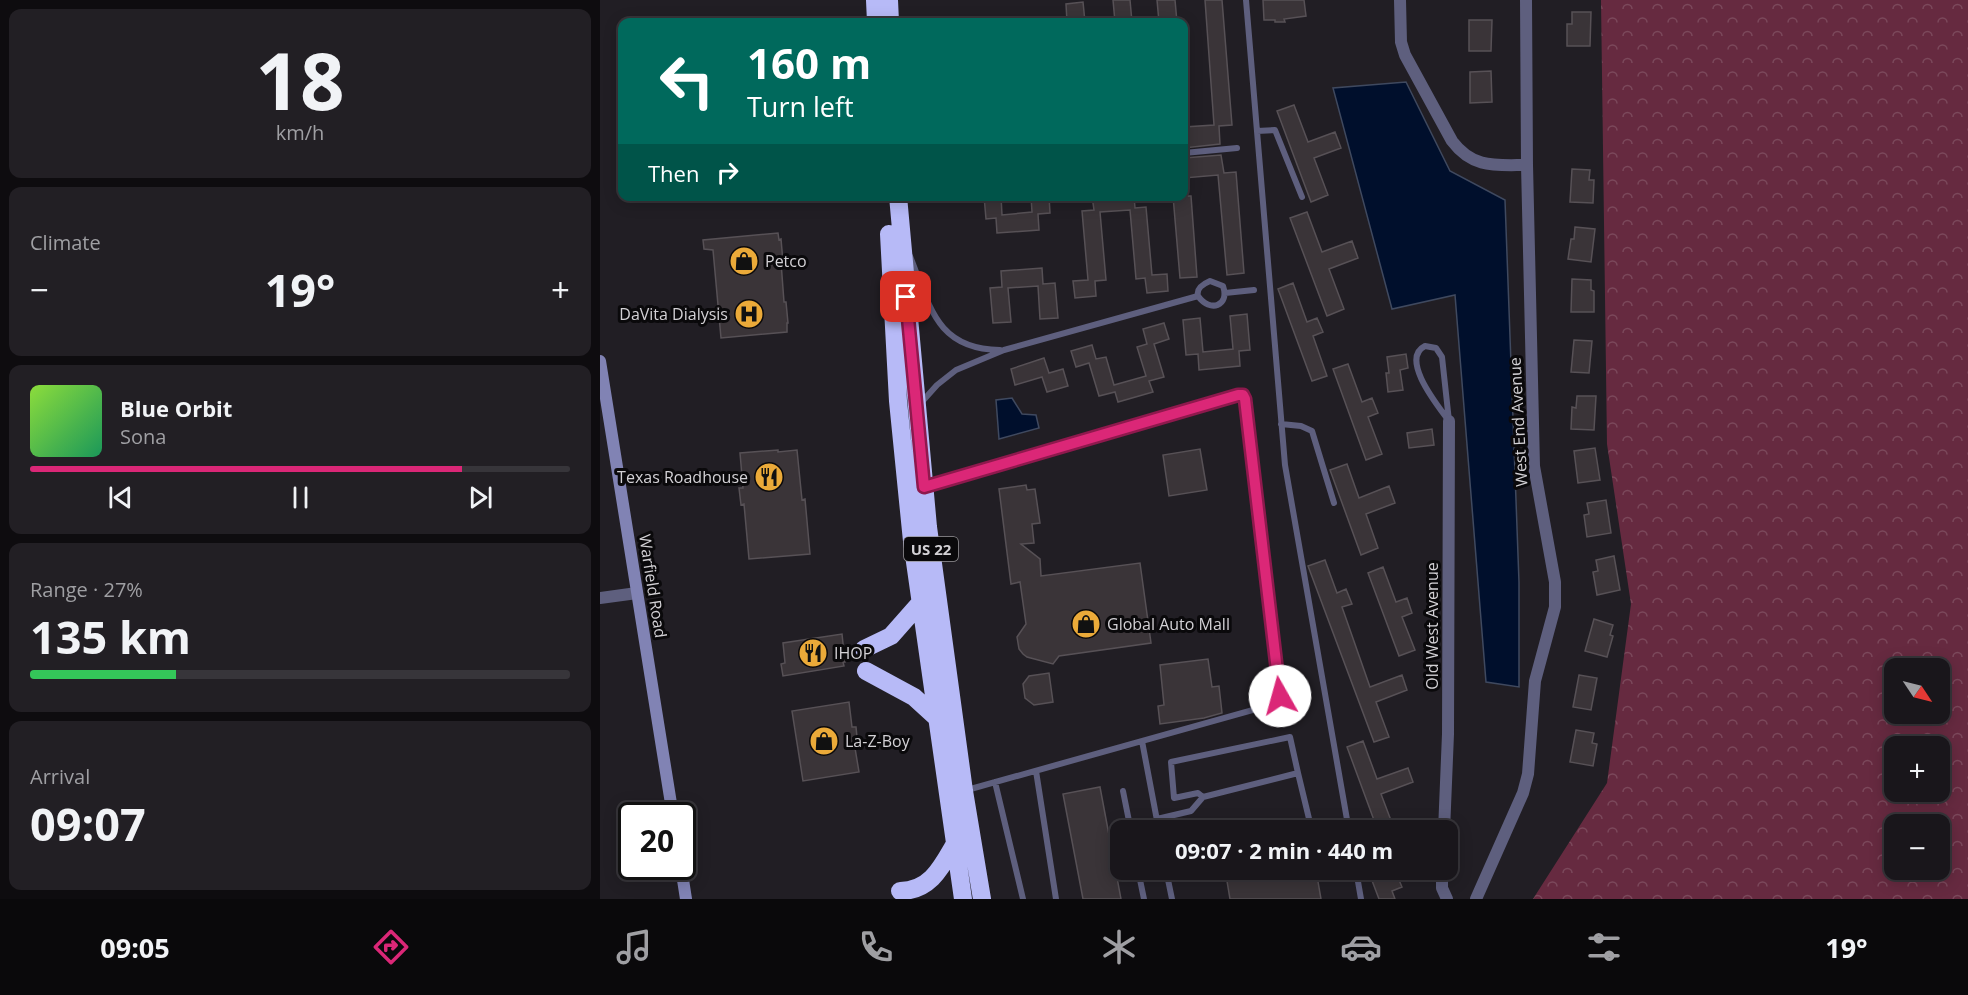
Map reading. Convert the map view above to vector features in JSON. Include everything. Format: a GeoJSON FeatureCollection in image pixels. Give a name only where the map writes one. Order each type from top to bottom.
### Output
{"type":"FeatureCollection","features":[{"type":"Feature","properties":{"kind":"highway"},"geometry":{"type":"LineString","coordinates":[[875,0],[876,18]]}},
{"type":"Feature","properties":{"kind":"highway"},"geometry":{"type":"LineString","coordinates":[[889,0],[890,18]]}},
{"type":"Feature","properties":{"kind":"highway","name":"US 22"},"geometry":{"type":"LineString","coordinates":[[886,201],[898,401],[912,541],[963,899]]}},
{"type":"Feature","properties":{"kind":"highway","name":"US 22"},"geometry":{"type":"LineString","coordinates":[[898,201],[924,487],[964,791],[982,899]]}},
{"type":"Feature","properties":{"kind":"highway"},"geometry":{"type":"LineString","coordinates":[[864,649],[891,636],[921,602]]}},
{"type":"Feature","properties":{"kind":"highway"},"geometry":{"type":"LineString","coordinates":[[866,671],[914,697],[937,718]]}},
{"type":"Feature","properties":{"kind":"highway"},"geometry":{"type":"LineString","coordinates":[[900,891],[915,891],[927,884],[943,864],[956,842]]}},
{"type":"Feature","properties":{"kind":"street"},"geometry":{"type":"LineString","coordinates":[[1400,0],[1401,42],[1405,55],[1452,141],[1465,156],[1482,163],[1527,165]]}},
{"type":"Feature","properties":{"kind":"street","name":"West End Avenue"},"geometry":{"type":"LineString","coordinates":[[1476,899],[1523,792],[1528,774],[1535,681],[1555,607],[1555,582],[1534,466],[1527,165],[1526,0]]}},
{"type":"Feature","properties":{"kind":"street","name":"Warfield Road"},"geometry":{"type":"LineString","coordinates":[[600,361],[671,802]]}},
{"type":"Feature","properties":{"kind":"street","name":"Old West Avenue"},"geometry":{"type":"LineString","coordinates":[[1445,820],[1449,722],[1449,421]]}},
{"type":"Feature","properties":{"kind":"street"},"geometry":{"type":"LineString","coordinates":[[600,598],[637,593]]}},
{"type":"Feature","properties":{"kind":"street"},"geometry":{"type":"LineString","coordinates":[[683,880],[686,899]]}},
{"type":"Feature","properties":{"kind":"street"},"geometry":{"type":"LineString","coordinates":[[1442,880],[1442,888],[1447,899]]}},
{"type":"Feature","properties":{"kind":"lane"},"geometry":{"type":"LineString","coordinates":[[1246,0],[1285,465],[1347,820]]}},
{"type":"Feature","properties":{"kind":"lane"},"geometry":{"type":"LineString","coordinates":[[1257,132],[1275,129],[1302,197]]}},
{"type":"Feature","properties":{"kind":"lane"},"geometry":{"type":"LineString","coordinates":[[1188,153],[1237,148]]}},
{"type":"Feature","properties":{"kind":"lane"},"geometry":{"type":"LineString","coordinates":[[900,230],[931,310],[945,330],[960,342],[979,350],[1004,350]]}},
{"type":"Feature","properties":{"kind":"lane"},"geometry":{"type":"LineString","coordinates":[[1210,281],[1223,286],[1225,293],[1218,305],[1210,306],[1203,303],[1198,296],[1199,288],[1210,281]]}},
{"type":"Feature","properties":{"kind":"lane"},"geometry":{"type":"LineString","coordinates":[[1225,293],[1254,290]]}},
{"type":"Feature","properties":{"kind":"lane"},"geometry":{"type":"LineString","coordinates":[[916,409],[937,386],[956,370],[1004,350],[1198,296]]}},
{"type":"Feature","properties":{"kind":"lane"},"geometry":{"type":"LineString","coordinates":[[1425,346],[1436,348],[1442,357],[1449,421],[1418,371],[1416,361],[1418,353],[1425,346]]}},
{"type":"Feature","properties":{"kind":"lane"},"geometry":{"type":"LineString","coordinates":[[924,487],[1238,395],[1243,395],[1245,399],[1280,696],[1274,704],[964,791]]}},
{"type":"Feature","properties":{"kind":"lane"},"geometry":{"type":"LineString","coordinates":[[1281,424],[1301,426],[1312,432],[1334,503]]}},
{"type":"Feature","properties":{"kind":"lane"},"geometry":{"type":"LineString","coordinates":[[1203,797],[1198,793],[1174,798],[1171,762],[1290,737],[1309,820]]}},
{"type":"Feature","properties":{"kind":"lane"},"geometry":{"type":"LineString","coordinates":[[1142,741],[1157,819],[1191,811],[1203,797],[1298,773]]}},
{"type":"Feature","properties":{"kind":"lane"},"geometry":{"type":"LineString","coordinates":[[1036,771],[1056,899]]}},
{"type":"Feature","properties":{"kind":"lane"},"geometry":{"type":"LineString","coordinates":[[995,782],[1023,899]]}},
{"type":"Feature","properties":{"kind":"lane"},"geometry":{"type":"LineString","coordinates":[[1123,790],[1129,820]]}},
{"type":"Feature","properties":{"kind":"lane"},"geometry":{"type":"LineString","coordinates":[[1140,880],[1144,899]]}},
{"type":"Feature","properties":{"kind":"lane"},"geometry":{"type":"LineString","coordinates":[[1168,880],[1172,899]]}},
{"type":"Feature","properties":{"kind":"lane"},"geometry":{"type":"LineString","coordinates":[[1358,880],[1361,899]]}},
{"type":"Feature","properties":{"kind":"green space"},"geometry":{"type":"Polygon","coordinates":[[[1601,0],[1968,0],[1968,899],[1533,899],[1607,783],[1631,604],[1607,444],[1601,0]]]}},
{"type":"Feature","properties":{"kind":"water"},"geometry":{"type":"Polygon","coordinates":[[[1406,82],[1450,171],[1505,200],[1519,582],[1519,687],[1486,682],[1455,295],[1392,309],[1333,88],[1406,82]]]}},
{"type":"Feature","properties":{"kind":"water"},"geometry":{"type":"Polygon","coordinates":[[[1012,398],[1022,414],[1036,415],[1039,428],[999,439],[996,400],[1012,398]]]}},
{"type":"Feature","properties":{"kind":"building"},"geometry":{"type":"Polygon","coordinates":[[[1113,0],[1130,0],[1132,18],[1115,18],[1113,0]]]}},
{"type":"Feature","properties":{"kind":"building"},"geometry":{"type":"Polygon","coordinates":[[[1157,0],[1175,0],[1177,18],[1159,18],[1157,0]]]}},
{"type":"Feature","properties":{"kind":"building"},"geometry":{"type":"Polygon","coordinates":[[[1205,0],[1222,0],[1232,125],[1219,126],[1220,144],[1188,148],[1188,127],[1214,125],[1205,0]]]}},
{"type":"Feature","properties":{"kind":"building"},"geometry":{"type":"Polygon","coordinates":[[[1263,0],[1304,0],[1306,16],[1284,19],[1285,22],[1264,20],[1263,0]]]}},
{"type":"Feature","properties":{"kind":"building"},"geometry":{"type":"Polygon","coordinates":[[[1083,2],[1085,18],[1067,18],[1066,4],[1083,2]]]}},
{"type":"Feature","properties":{"kind":"building"},"geometry":{"type":"Polygon","coordinates":[[[1572,12],[1591,12],[1590,46],[1567,46],[1567,24],[1572,24],[1572,12]]]}},
{"type":"Feature","properties":{"kind":"building"},"geometry":{"type":"Polygon","coordinates":[[[1469,20],[1492,20],[1491,51],[1469,51],[1469,20]]]}},
{"type":"Feature","properties":{"kind":"building"},"geometry":{"type":"Polygon","coordinates":[[[1491,71],[1492,102],[1470,103],[1470,72],[1491,71]]]}},
{"type":"Feature","properties":{"kind":"building"},"geometry":{"type":"Polygon","coordinates":[[[1294,105],[1308,142],[1335,132],[1341,148],[1314,158],[1328,195],[1311,202],[1277,111],[1294,105]]]}},
{"type":"Feature","properties":{"kind":"building"},"geometry":{"type":"Polygon","coordinates":[[[1221,155],[1224,173],[1236,172],[1244,273],[1227,275],[1218,175],[1188,178],[1188,158],[1221,155]]]}},
{"type":"Feature","properties":{"kind":"building"},"geometry":{"type":"Polygon","coordinates":[[[1572,169],[1590,170],[1589,180],[1594,180],[1593,203],[1570,202],[1572,169]]]}},
{"type":"Feature","properties":{"kind":"building"},"geometry":{"type":"Polygon","coordinates":[[[1188,196],[1191,196],[1197,277],[1180,278],[1173,201],[1188,201],[1188,196]]]}},
{"type":"Feature","properties":{"kind":"building"},"geometry":{"type":"Polygon","coordinates":[[[984,201],[1001,201],[1002,215],[1032,212],[1031,201],[1049,201],[1050,213],[1038,214],[1039,230],[997,233],[996,218],[986,219],[984,201]]]}},
{"type":"Feature","properties":{"kind":"building"},"geometry":{"type":"Polygon","coordinates":[[[1093,201],[1134,201],[1135,208],[1146,207],[1152,275],[1167,274],[1168,291],[1147,293],[1145,278],[1136,279],[1130,210],[1100,212],[1106,280],[1095,281],[1096,296],[1075,298],[1073,281],[1088,280],[1082,211],[1094,210],[1093,201]]]}},
{"type":"Feature","properties":{"kind":"building"},"geometry":{"type":"Polygon","coordinates":[[[1307,212],[1322,252],[1352,241],[1358,258],[1329,269],[1344,309],[1327,316],[1290,218],[1307,212]]]}},
{"type":"Feature","properties":{"kind":"building"},"geometry":{"type":"Polygon","coordinates":[[[1575,227],[1595,229],[1591,262],[1568,259],[1575,227]]]}},
{"type":"Feature","properties":{"kind":"building"},"geometry":{"type":"Polygon","coordinates":[[[778,233],[779,240],[781,239],[787,332],[721,338],[713,250],[704,249],[703,240],[778,233]]]}},
{"type":"Feature","properties":{"kind":"building"},"geometry":{"type":"Polygon","coordinates":[[[1042,268],[1043,284],[1055,283],[1058,318],[1040,319],[1038,286],[1008,288],[1011,322],[993,323],[990,288],[1002,287],[1001,271],[1042,268]]]}},
{"type":"Feature","properties":{"kind":"building"},"geometry":{"type":"Polygon","coordinates":[[[1572,279],[1591,280],[1591,290],[1594,291],[1594,312],[1571,312],[1572,279]]]}},
{"type":"Feature","properties":{"kind":"building"},"geometry":{"type":"Polygon","coordinates":[[[1293,283],[1307,322],[1317,318],[1323,332],[1313,336],[1327,376],[1312,381],[1278,289],[1293,283]]]}},
{"type":"Feature","properties":{"kind":"building"},"geometry":{"type":"Polygon","coordinates":[[[1247,314],[1250,350],[1239,351],[1240,366],[1199,370],[1198,354],[1186,355],[1183,320],[1200,318],[1203,352],[1233,349],[1230,316],[1247,314]]]}},
{"type":"Feature","properties":{"kind":"building"},"geometry":{"type":"Polygon","coordinates":[[[1164,323],[1169,339],[1154,344],[1164,377],[1149,381],[1153,392],[1118,402],[1115,392],[1099,396],[1089,363],[1076,367],[1071,351],[1092,345],[1096,359],[1106,357],[1114,385],[1146,376],[1137,347],[1147,344],[1143,329],[1164,323]]]}},
{"type":"Feature","properties":{"kind":"building"},"geometry":{"type":"Polygon","coordinates":[[[1574,340],[1592,341],[1589,373],[1571,372],[1574,340]]]}},
{"type":"Feature","properties":{"kind":"building"},"geometry":{"type":"Polygon","coordinates":[[[1406,354],[1408,368],[1400,370],[1403,390],[1388,392],[1387,357],[1406,354]]]}},
{"type":"Feature","properties":{"kind":"building"},"geometry":{"type":"Polygon","coordinates":[[[1044,358],[1049,373],[1063,369],[1068,386],[1047,392],[1042,377],[1015,385],[1011,369],[1044,358]]]}},
{"type":"Feature","properties":{"kind":"building"},"geometry":{"type":"Polygon","coordinates":[[[1348,364],[1362,402],[1372,398],[1378,413],[1368,417],[1382,454],[1366,460],[1333,369],[1348,364]]]}},
{"type":"Feature","properties":{"kind":"building"},"geometry":{"type":"Polygon","coordinates":[[[1577,396],[1596,396],[1594,430],[1571,429],[1572,407],[1576,408],[1577,396]]]}},
{"type":"Feature","properties":{"kind":"building"},"geometry":{"type":"Polygon","coordinates":[[[1432,429],[1434,445],[1409,448],[1407,433],[1432,429]]]}},
{"type":"Feature","properties":{"kind":"building"},"geometry":{"type":"Polygon","coordinates":[[[1595,448],[1600,480],[1578,483],[1574,451],[1595,448]]]}},
{"type":"Feature","properties":{"kind":"building"},"geometry":{"type":"Polygon","coordinates":[[[1200,449],[1207,490],[1169,496],[1163,455],[1200,449]]]}},
{"type":"Feature","properties":{"kind":"building"},"geometry":{"type":"Polygon","coordinates":[[[778,450],[778,452],[797,450],[802,500],[805,499],[810,554],[749,559],[744,504],[741,505],[739,488],[743,488],[740,453],[778,450]]]}},
{"type":"Feature","properties":{"kind":"building"},"geometry":{"type":"Polygon","coordinates":[[[1347,464],[1359,498],[1389,486],[1395,503],[1366,514],[1378,548],[1361,555],[1330,470],[1347,464]]]}},
{"type":"Feature","properties":{"kind":"building","name":"Global Auto Mall"},"geometry":{"type":"Polygon","coordinates":[[[1026,485],[1027,490],[1035,489],[1040,523],[1032,524],[1034,543],[1021,544],[1040,559],[1041,576],[1140,563],[1151,643],[1059,656],[1053,664],[1027,657],[1019,649],[1017,637],[1026,624],[1020,582],[1011,584],[999,489],[1026,485]]]}},
{"type":"Feature","properties":{"kind":"building"},"geometry":{"type":"Polygon","coordinates":[[[1606,500],[1611,533],[1587,537],[1584,515],[1589,514],[1587,503],[1606,500]]]}},
{"type":"Feature","properties":{"kind":"building"},"geometry":{"type":"Polygon","coordinates":[[[1614,556],[1620,590],[1597,595],[1593,572],[1598,571],[1596,560],[1614,556]]]}},
{"type":"Feature","properties":{"kind":"building"},"geometry":{"type":"Polygon","coordinates":[[[1325,560],[1337,593],[1346,589],[1352,604],[1342,607],[1370,687],[1402,675],[1407,690],[1376,702],[1389,737],[1374,742],[1308,566],[1325,560]]]}},
{"type":"Feature","properties":{"kind":"building"},"geometry":{"type":"Polygon","coordinates":[[[1383,567],[1396,602],[1407,598],[1412,613],[1402,617],[1415,650],[1399,656],[1368,573],[1383,567]]]}},
{"type":"Feature","properties":{"kind":"building"},"geometry":{"type":"Polygon","coordinates":[[[1594,619],[1613,625],[1610,635],[1613,636],[1607,657],[1585,651],[1594,619]]]}},
{"type":"Feature","properties":{"kind":"building"},"geometry":{"type":"Polygon","coordinates":[[[842,634],[844,666],[783,676],[781,664],[785,663],[783,643],[842,634]]]}},
{"type":"Feature","properties":{"kind":"building"},"geometry":{"type":"Polygon","coordinates":[[[1208,659],[1212,687],[1219,686],[1222,713],[1160,724],[1158,706],[1164,705],[1160,665],[1208,659]]]}},
{"type":"Feature","properties":{"kind":"building"},"geometry":{"type":"Polygon","coordinates":[[[1049,673],[1053,702],[1034,705],[1025,698],[1023,684],[1029,676],[1049,673]]]}},
{"type":"Feature","properties":{"kind":"building"},"geometry":{"type":"Polygon","coordinates":[[[1579,675],[1597,678],[1591,710],[1573,707],[1579,675]]]}},
{"type":"Feature","properties":{"kind":"building"},"geometry":{"type":"Polygon","coordinates":[[[849,702],[852,727],[856,727],[858,747],[855,748],[859,772],[803,781],[792,711],[849,702]]]}},
{"type":"Feature","properties":{"kind":"building"},"geometry":{"type":"Polygon","coordinates":[[[1576,730],[1594,733],[1592,743],[1597,744],[1593,766],[1570,762],[1576,730]]]}},
{"type":"Feature","properties":{"kind":"building"},"geometry":{"type":"Polygon","coordinates":[[[1363,741],[1377,779],[1408,768],[1413,782],[1381,794],[1391,820],[1374,820],[1347,747],[1363,741]]]}},
{"type":"Feature","properties":{"kind":"building"},"geometry":{"type":"Polygon","coordinates":[[[1100,787],[1110,840],[1110,880],[1117,880],[1121,899],[1083,899],[1063,794],[1100,787]]]}},
{"type":"Feature","properties":{"kind":"building"},"geometry":{"type":"Polygon","coordinates":[[[1227,880],[1318,880],[1321,899],[1230,899],[1227,880]]]}},
{"type":"Feature","properties":{"kind":"building"},"geometry":{"type":"Polygon","coordinates":[[[1372,880],[1399,880],[1402,887],[1392,891],[1395,899],[1379,899],[1372,880]]]}},
{"type":"Feature","properties":{"kind":"place","name":"Petco"},"geometry":{"type":"Point","coordinates":[744,261]}},
{"type":"Feature","properties":{"kind":"place","name":"DaVita Dialysis"},"geometry":{"type":"Point","coordinates":[749,314]}},
{"type":"Feature","properties":{"kind":"place","name":"Texas Roadhouse"},"geometry":{"type":"Point","coordinates":[769,477]}},
{"type":"Feature","properties":{"kind":"place","name":"Global Auto Mall"},"geometry":{"type":"Point","coordinates":[1086,624]}},
{"type":"Feature","properties":{"kind":"place","name":"IHOP"},"geometry":{"type":"Point","coordinates":[813,653]}},
{"type":"Feature","properties":{"kind":"place","name":"La-Z-Boy"},"geometry":{"type":"Point","coordinates":[824,741]}},
{"type":"Feature","properties":{"kind":"route"},"geometry":{"type":"LineString","coordinates":[[906,297],[924,487],[1243,395],[1280,696]]}}]}
